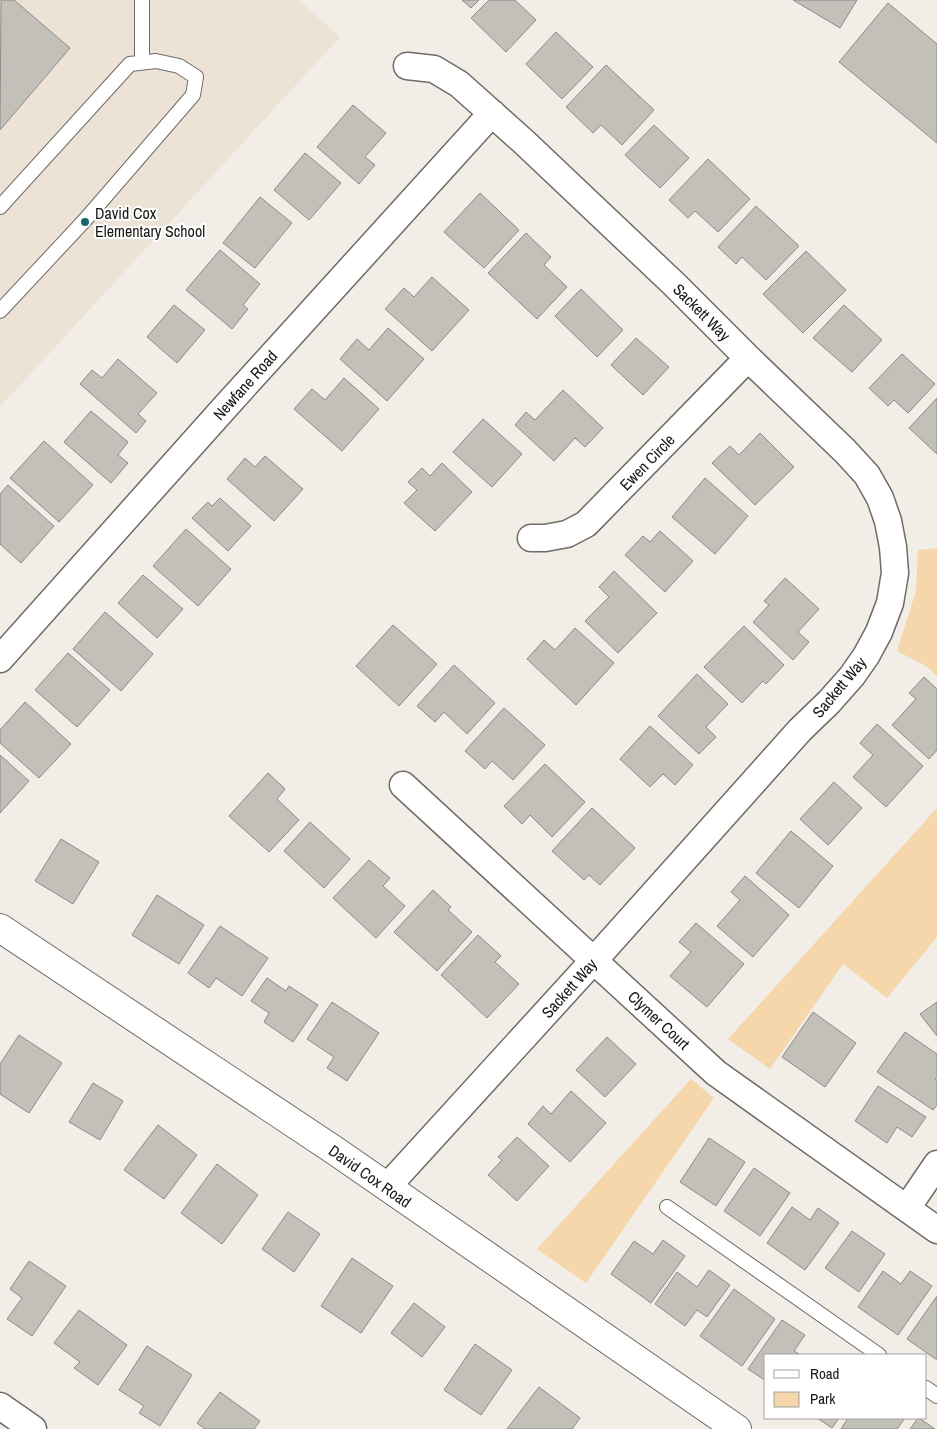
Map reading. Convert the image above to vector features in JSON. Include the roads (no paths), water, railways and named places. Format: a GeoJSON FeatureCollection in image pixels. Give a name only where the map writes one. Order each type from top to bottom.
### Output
{"type":"FeatureCollection","features":[{"type":"Feature","properties":{"kind":"main road","name":"David Cox Road"},"geometry":{"type":"LineString","coordinates":[[0,928],[326,1145],[738,1429]]}},
{"type":"Feature","properties":{"kind":"street","name":"Sackett Way"},"geometry":{"type":"LineString","coordinates":[[387,1187],[800,730],[852,676],[879,632],[890,603],[895,573],[888,521],[880,498],[867,475],[846,451],[748,358],[674,284],[524,142],[459,84],[434,69],[407,66]]}},
{"type":"Feature","properties":{"kind":"street","name":"Newfane Road"},"geometry":{"type":"LineString","coordinates":[[0,658],[492,114]]}},
{"type":"Feature","properties":{"kind":"street","name":"Ewen Circle"},"geometry":{"type":"LineString","coordinates":[[531,538],[545,538],[567,534],[586,524],[748,358]]}},
{"type":"Feature","properties":{"kind":"street","name":"Clymer Court"},"geometry":{"type":"LineString","coordinates":[[403,784],[716,1073],[937,1230]]}},
{"type":"Feature","properties":{"kind":"street"},"geometry":{"type":"LineString","coordinates":[[907,1208],[937,1164]]}},
{"type":"Feature","properties":{"kind":"street"},"geometry":{"type":"LineString","coordinates":[[0,1406],[33,1429]]}},
{"type":"Feature","properties":{"kind":"lane"},"geometry":{"type":"LineString","coordinates":[[142,0],[142,62]]}},
{"type":"Feature","properties":{"kind":"lane"},"geometry":{"type":"LineString","coordinates":[[0,207],[130,64],[156,61],[179,66],[196,77],[193,95],[85,220],[0,311]]}},
{"type":"Feature","properties":{"kind":"lane"},"geometry":{"type":"LineString","coordinates":[[667,1206],[878,1354]]}},
{"type":"Feature","properties":{"kind":"place","name":"David Cox Elementary School"},"geometry":{"type":"Point","coordinates":[85,222]}}]}
